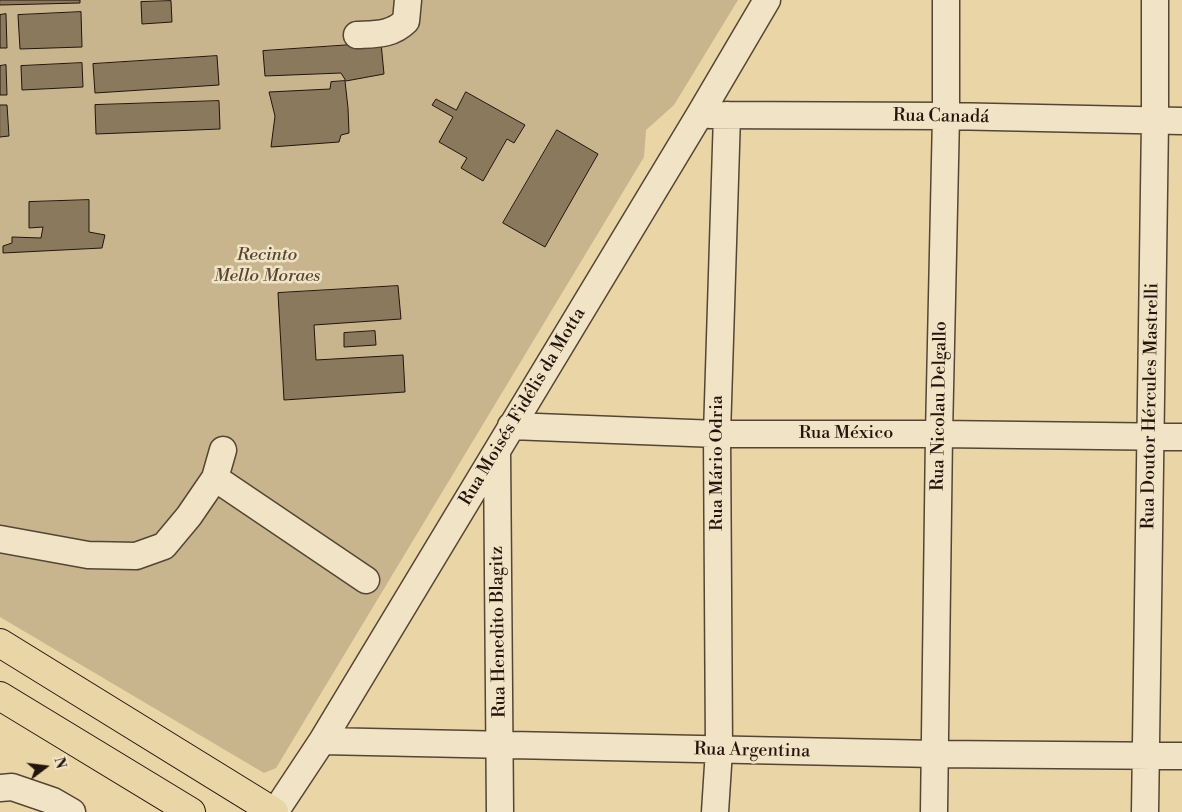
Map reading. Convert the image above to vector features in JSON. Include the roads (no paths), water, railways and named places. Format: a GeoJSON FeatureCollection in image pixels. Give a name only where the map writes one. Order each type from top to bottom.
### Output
{"type":"FeatureCollection","features":[{"type":"Feature","properties":{"kind":"main road"},"geometry":{"type":"LineString","coordinates":[[0,642],[275,812]]}},
{"type":"Feature","properties":{"kind":"main road"},"geometry":{"type":"LineString","coordinates":[[0,696],[190,812]]}},
{"type":"Feature","properties":{"kind":"street"},"geometry":{"type":"LineString","coordinates":[[357,35],[383,33],[399,28],[406,21],[408,0]]}},
{"type":"Feature","properties":{"kind":"street","name":"Rua Moisés Fidélis da Motta"},"geometry":{"type":"LineString","coordinates":[[275,812],[322,741],[767,0]]}},
{"type":"Feature","properties":{"kind":"street","name":"Rua Nicolau Delgallo"},"geometry":{"type":"LineString","coordinates":[[934,812],[939,434],[946,116],[946,0]]}},
{"type":"Feature","properties":{"kind":"street","name":"Rua Doutor Hércules Mastrelli"},"geometry":{"type":"LineString","coordinates":[[1145,812],[1155,0]]}},
{"type":"Feature","properties":{"kind":"street","name":"Rua Canadá"},"geometry":{"type":"LineString","coordinates":[[700,114],[946,116],[1182,121]]}},
{"type":"Feature","properties":{"kind":"street","name":"Rua Mário Odria"},"geometry":{"type":"LineString","coordinates":[[715,812],[719,750],[718,434],[727,115]]}},
{"type":"Feature","properties":{"kind":"street","name":"Rua México"},"geometry":{"type":"LineString","coordinates":[[511,426],[718,434],[1182,437]]}},
{"type":"Feature","properties":{"kind":"street"},"geometry":{"type":"LineString","coordinates":[[0,539],[88,556],[136,556],[164,546],[189,516],[215,478],[223,450]]}},
{"type":"Feature","properties":{"kind":"street","name":"Rua Henedito Blagitz"},"geometry":{"type":"LineString","coordinates":[[496,451],[500,812]]}},
{"type":"Feature","properties":{"kind":"street"},"geometry":{"type":"LineString","coordinates":[[215,478],[366,580]]}},
{"type":"Feature","properties":{"kind":"street","name":"Rua Argentina"},"geometry":{"type":"LineString","coordinates":[[322,741],[935,754],[1182,756]]}},
{"type":"Feature","properties":{"kind":"street"},"geometry":{"type":"LineString","coordinates":[[0,788],[12,787],[53,801],[72,812]]}},
{"type":"Feature","properties":{"kind":"park label","name":"Recinto Mello Moraes"},"geometry":{"type":"Point","coordinates":[267,266]}}]}
